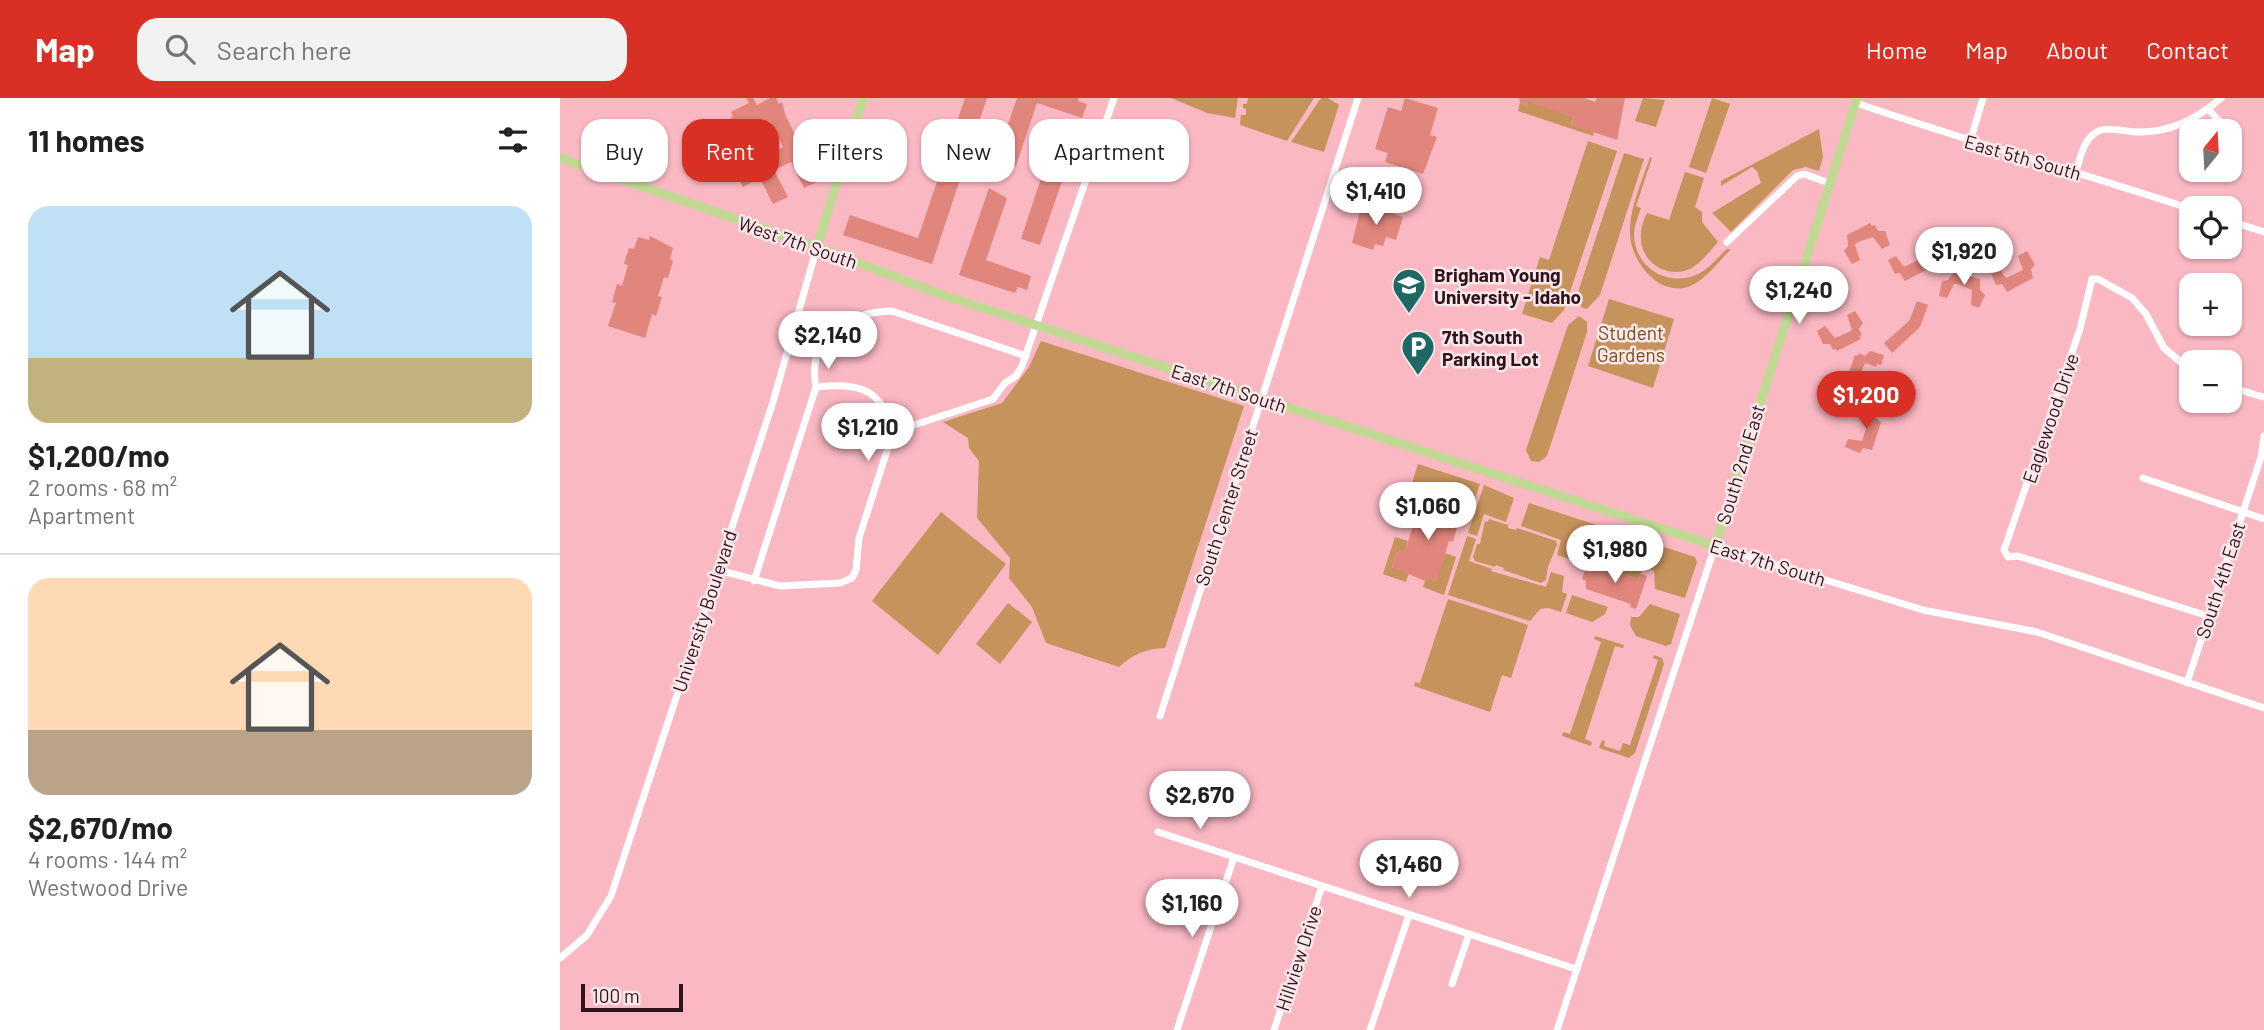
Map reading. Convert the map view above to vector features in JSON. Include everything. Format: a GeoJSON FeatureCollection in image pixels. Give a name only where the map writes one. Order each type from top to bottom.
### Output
{"type":"FeatureCollection","features":[{"type":"Feature","properties":{"kind":"main road"},"geometry":{"type":"LineString","coordinates":[[817,247],[863,98]]}},
{"type":"Feature","properties":{"kind":"main road","name":"South 2nd East"},"geometry":{"type":"LineString","coordinates":[[1715,545],[1857,101]]}},
{"type":"Feature","properties":{"kind":"main road","name":"West 7th South"},"geometry":{"type":"LineString","coordinates":[[560,159],[1036,326]]}},
{"type":"Feature","properties":{"kind":"main road","name":"East 7th South"},"geometry":{"type":"LineString","coordinates":[[1036,326],[1715,545]]}},
{"type":"Feature","properties":{"kind":"street"},"geometry":{"type":"LineString","coordinates":[[893,432],[993,399],[1005,383],[1016,376],[1026,356],[1114,98]]}},
{"type":"Feature","properties":{"kind":"street","name":"South Center Street"},"geometry":{"type":"LineString","coordinates":[[1160,716],[1358,98]]}},
{"type":"Feature","properties":{"kind":"street"},"geometry":{"type":"LineString","coordinates":[[1970,142],[1983,98]]}},
{"type":"Feature","properties":{"kind":"street"},"geometry":{"type":"LineString","coordinates":[[2076,171],[2087,141],[2095,132],[2112,129],[2140,132],[2169,128],[2185,123],[2221,98]]}},
{"type":"Feature","properties":{"kind":"street","name":"East 5th South"},"geometry":{"type":"LineString","coordinates":[[1857,101],[1970,142],[2076,171],[2179,205]]}},
{"type":"Feature","properties":{"kind":"street"},"geometry":{"type":"LineString","coordinates":[[2208,109],[2217,119]]}},
{"type":"Feature","properties":{"kind":"street"},"geometry":{"type":"LineString","coordinates":[[1727,242],[1797,176],[1804,174],[1829,183]]}},
{"type":"Feature","properties":{"kind":"street"},"geometry":{"type":"LineString","coordinates":[[2242,225],[2264,232]]}},
{"type":"Feature","properties":{"kind":"street","name":"University Boulevard"},"geometry":{"type":"LineString","coordinates":[[560,958],[587,935],[611,896],[773,402],[817,247]]}},
{"type":"Feature","properties":{"kind":"street","name":"Eaglewood Drive"},"geometry":{"type":"LineString","coordinates":[[2179,361],[2164,348],[2147,314],[2132,298],[2093,279],[2089,285],[2089,298],[2080,329],[2004,551],[2006,556],[2018,556],[2208,616]]}},
{"type":"Feature","properties":{"kind":"street"},"geometry":{"type":"LineString","coordinates":[[754,581],[816,387],[814,365],[832,332],[851,319],[872,312],[892,311],[1026,356]]}},
{"type":"Feature","properties":{"kind":"street"},"geometry":{"type":"LineString","coordinates":[[718,570],[754,581],[802,587],[840,583],[852,578],[856,570],[859,538],[893,432],[889,415],[879,400],[864,389],[850,385],[816,387]]}},
{"type":"Feature","properties":{"kind":"street"},"geometry":{"type":"LineString","coordinates":[[2242,390],[2264,395],[2264,407]]}},
{"type":"Feature","properties":{"kind":"street","name":"South 4th East"},"geometry":{"type":"LineString","coordinates":[[2187,683],[2261,457],[2264,436]]}},
{"type":"Feature","properties":{"kind":"street"},"geometry":{"type":"LineString","coordinates":[[2143,478],[2264,519]]}},
{"type":"Feature","properties":{"kind":"street","name":"East 7th South"},"geometry":{"type":"LineString","coordinates":[[1715,545],[1923,610],[2037,632],[2264,708]]}},
{"type":"Feature","properties":{"kind":"street","name":"South 2nd East"},"geometry":{"type":"LineString","coordinates":[[1558,1030],[1715,545]]}},
{"type":"Feature","properties":{"kind":"street"},"geometry":{"type":"LineString","coordinates":[[1158,832],[1576,969]]}},
{"type":"Feature","properties":{"kind":"street"},"geometry":{"type":"LineString","coordinates":[[1177,1030],[1234,857]]}},
{"type":"Feature","properties":{"kind":"street","name":"Hillview Drive"},"geometry":{"type":"LineString","coordinates":[[1274,1030],[1322,886]]}},
{"type":"Feature","properties":{"kind":"street"},"geometry":{"type":"LineString","coordinates":[[1370,1030],[1409,915]]}},
{"type":"Feature","properties":{"kind":"street"},"geometry":{"type":"LineString","coordinates":[[1451,984],[1469,934]]}},
{"type":"Feature","properties":{"kind":"green space"},"geometry":{"type":"Polygon","coordinates":[[[1171,98],[1238,98],[1235,118],[1207,113],[1171,98]]]}},
{"type":"Feature","properties":{"kind":"green space"},"geometry":{"type":"Polygon","coordinates":[[[1248,98],[1314,98],[1287,141],[1240,125],[1241,115],[1246,115],[1243,104],[1247,104],[1248,98]]]}},
{"type":"Feature","properties":{"kind":"green space"},"geometry":{"type":"Polygon","coordinates":[[[1321,98],[1328,98],[1339,105],[1324,152],[1291,142],[1321,98]]]}},
{"type":"Feature","properties":{"kind":"green space"},"geometry":{"type":"Polygon","coordinates":[[[1643,98],[1665,100],[1656,127],[1635,121],[1643,98]]]}},
{"type":"Feature","properties":{"kind":"green space"},"geometry":{"type":"Polygon","coordinates":[[[1712,98],[1730,104],[1706,173],[1689,167],[1712,98]]]}},
{"type":"Feature","properties":{"kind":"green space"},"geometry":{"type":"Polygon","coordinates":[[[1528,101],[1574,117],[1571,124],[1595,129],[1593,136],[1518,111],[1520,103],[1526,106],[1528,101]]]}},
{"type":"Feature","properties":{"kind":"green space"},"geometry":{"type":"Polygon","coordinates":[[[1819,129],[1823,157],[1819,171],[1806,167],[1793,170],[1731,232],[1712,213],[1761,183],[1757,171],[1752,167],[1721,186],[1721,181],[1819,129]]]}},
{"type":"Feature","properties":{"kind":"green space"},"geometry":{"type":"Polygon","coordinates":[[[1588,141],[1617,151],[1564,310],[1552,323],[1522,314],[1540,257],[1549,260],[1588,141]]]}},
{"type":"Feature","properties":{"kind":"green space"},"geometry":{"type":"Polygon","coordinates":[[[1624,153],[1644,159],[1600,295],[1587,309],[1581,307],[1579,289],[1624,153]]]}},
{"type":"Feature","properties":{"kind":"green space"},"geometry":{"type":"Polygon","coordinates":[[[1650,157],[1652,158],[1636,206],[1641,208],[1634,235],[1640,257],[1647,266],[1665,277],[1687,278],[1702,272],[1727,249],[1731,249],[1701,280],[1684,288],[1672,288],[1651,277],[1636,257],[1632,246],[1632,215],[1650,157]]]}},
{"type":"Feature","properties":{"kind":"green space"},"geometry":{"type":"Polygon","coordinates":[[[1685,172],[1704,178],[1695,207],[1702,212],[1702,222],[1718,242],[1694,267],[1673,272],[1658,267],[1646,256],[1642,248],[1641,233],[1647,213],[1669,220],[1685,172]]]}},
{"type":"Feature","properties":{"kind":"green space","name":"Student Gardens"},"geometry":{"type":"Polygon","coordinates":[[[1609,299],[1674,319],[1653,388],[1588,366],[1609,299]]]}},
{"type":"Feature","properties":{"kind":"green space"},"geometry":{"type":"Polygon","coordinates":[[[1579,316],[1587,322],[1587,332],[1547,456],[1539,462],[1531,461],[1526,450],[1568,325],[1579,316]]]}},
{"type":"Feature","properties":{"kind":"green space"},"geometry":{"type":"Polygon","coordinates":[[[1041,341],[1244,406],[1165,648],[1140,653],[1119,667],[1046,643],[1032,607],[1009,578],[1010,558],[977,518],[979,461],[969,448],[968,438],[943,422],[1002,403],[1029,367],[1041,341]]]}},
{"type":"Feature","properties":{"kind":"green space"},"geometry":{"type":"Polygon","coordinates":[[[1418,464],[1480,484],[1470,513],[1409,493],[1418,464]]]}},
{"type":"Feature","properties":{"kind":"green space"},"geometry":{"type":"Polygon","coordinates":[[[1484,485],[1514,498],[1506,522],[1484,514],[1477,536],[1468,533],[1484,485]]]}},
{"type":"Feature","properties":{"kind":"green space"},"geometry":{"type":"Polygon","coordinates":[[[1529,503],[1695,557],[1697,562],[1685,598],[1655,589],[1654,571],[1579,545],[1569,559],[1557,555],[1561,540],[1521,526],[1529,503]]]}},
{"type":"Feature","properties":{"kind":"green space"},"geometry":{"type":"Polygon","coordinates":[[[941,512],[1006,564],[938,655],[872,601],[941,512]]]}},
{"type":"Feature","properties":{"kind":"green space"},"geometry":{"type":"Polygon","coordinates":[[[1489,519],[1508,525],[1508,528],[1517,528],[1556,541],[1546,580],[1541,583],[1496,565],[1495,567],[1475,561],[1473,557],[1477,544],[1480,544],[1485,521],[1488,522],[1489,519]]]}},
{"type":"Feature","properties":{"kind":"green space"},"geometry":{"type":"Polygon","coordinates":[[[1467,536],[1476,539],[1469,561],[1492,569],[1491,571],[1546,587],[1551,572],[1564,576],[1562,592],[1567,594],[1561,612],[1549,608],[1540,609],[1530,621],[1448,595],[1467,536]]]}},
{"type":"Feature","properties":{"kind":"green space"},"geometry":{"type":"Polygon","coordinates":[[[1395,537],[1408,541],[1405,552],[1397,550],[1392,567],[1409,573],[1406,582],[1383,574],[1395,537]]]}},
{"type":"Feature","properties":{"kind":"green space"},"geometry":{"type":"Polygon","coordinates":[[[1445,553],[1456,557],[1444,595],[1423,587],[1426,578],[1436,581],[1445,553]]]}},
{"type":"Feature","properties":{"kind":"green space"},"geometry":{"type":"Polygon","coordinates":[[[1588,553],[1642,571],[1639,579],[1595,565],[1594,568],[1587,566],[1588,553]]]}},
{"type":"Feature","properties":{"kind":"green space"},"geometry":{"type":"Polygon","coordinates":[[[1572,595],[1608,607],[1605,614],[1592,622],[1566,613],[1572,595]]]}},
{"type":"Feature","properties":{"kind":"green space"},"geometry":{"type":"Polygon","coordinates":[[[1448,599],[1528,625],[1511,678],[1502,675],[1490,712],[1414,686],[1415,682],[1420,683],[1448,599]]]}},
{"type":"Feature","properties":{"kind":"green space"},"geometry":{"type":"Polygon","coordinates":[[[1008,603],[1032,622],[1000,664],[976,644],[1008,603]]]}},
{"type":"Feature","properties":{"kind":"green space"},"geometry":{"type":"Polygon","coordinates":[[[1650,604],[1680,614],[1671,644],[1666,646],[1636,636],[1630,625],[1631,617],[1639,617],[1650,604]]]}},
{"type":"Feature","properties":{"kind":"green space"},"geometry":{"type":"Polygon","coordinates":[[[1595,636],[1624,645],[1623,648],[1615,646],[1585,739],[1592,742],[1591,746],[1562,736],[1563,732],[1570,734],[1601,642],[1594,639],[1595,636]]]}},
{"type":"Feature","properties":{"kind":"green space"},"geometry":{"type":"Polygon","coordinates":[[[1654,655],[1662,658],[1664,664],[1635,753],[1629,758],[1599,748],[1602,740],[1605,741],[1604,746],[1620,751],[1623,743],[1630,745],[1658,660],[1653,658],[1654,655]]]}},
{"type":"Feature","properties":{"kind":"building"},"geometry":{"type":"Polygon","coordinates":[[[746,98],[753,98],[757,105],[770,98],[776,98],[779,104],[782,102],[793,131],[793,166],[791,162],[779,168],[779,149],[783,147],[779,139],[779,119],[729,119],[733,117],[731,112],[749,103],[746,98]]]}},
{"type":"Feature","properties":{"kind":"building"},"geometry":{"type":"Polygon","coordinates":[[[965,98],[987,98],[980,119],[958,119],[965,98]]]}},
{"type":"Feature","properties":{"kind":"building"},"geometry":{"type":"Polygon","coordinates":[[[1017,98],[1079,98],[1078,101],[1087,104],[1082,118],[1037,103],[1032,119],[1029,119],[1029,127],[1016,166],[1015,119],[1010,119],[1017,98]]]}},
{"type":"Feature","properties":{"kind":"building"},"geometry":{"type":"Polygon","coordinates":[[[1405,98],[1438,108],[1430,135],[1437,137],[1423,174],[1385,162],[1388,153],[1375,149],[1388,107],[1401,111],[1405,98]]]}},
{"type":"Feature","properties":{"kind":"building"},"geometry":{"type":"Polygon","coordinates":[[[1519,98],[1584,98],[1595,102],[1597,98],[1625,98],[1617,140],[1571,125],[1574,117],[1528,102],[1526,106],[1520,103],[1519,98]]]}},
{"type":"Feature","properties":{"kind":"building"},"geometry":{"type":"Polygon","coordinates":[[[779,180],[788,197],[773,204],[762,182],[779,182],[779,180]]]}},
{"type":"Feature","properties":{"kind":"building"},"geometry":{"type":"Polygon","coordinates":[[[740,182],[752,182],[743,187],[740,182]]]}},
{"type":"Feature","properties":{"kind":"building"},"geometry":{"type":"Polygon","coordinates":[[[801,182],[817,182],[804,188],[801,182]]]}},
{"type":"Feature","properties":{"kind":"building"},"geometry":{"type":"Polygon","coordinates":[[[937,182],[959,182],[932,264],[843,235],[850,215],[918,238],[937,182]]]}},
{"type":"Feature","properties":{"kind":"building"},"geometry":{"type":"Polygon","coordinates":[[[1040,182],[1062,182],[1040,245],[1021,239],[1040,182]]]}},
{"type":"Feature","properties":{"kind":"building"},"geometry":{"type":"Polygon","coordinates":[[[989,188],[1007,198],[986,260],[1031,276],[1027,290],[1018,287],[1015,293],[959,275],[989,188]]]}},
{"type":"Feature","properties":{"kind":"building"},"geometry":{"type":"Polygon","coordinates":[[[1362,203],[1403,217],[1396,240],[1386,237],[1383,246],[1375,244],[1373,250],[1352,243],[1362,203]]]}},
{"type":"Feature","properties":{"kind":"building"},"geometry":{"type":"Polygon","coordinates":[[[1870,223],[1875,225],[1878,231],[1885,231],[1890,245],[1882,249],[1873,237],[1858,242],[1855,245],[1860,260],[1852,264],[1844,251],[1848,246],[1847,235],[1870,223]]]}},
{"type":"Feature","properties":{"kind":"building"},"geometry":{"type":"Polygon","coordinates":[[[650,236],[673,248],[670,259],[673,261],[668,278],[664,277],[658,296],[662,297],[656,316],[652,314],[645,338],[608,326],[616,303],[612,302],[617,284],[622,286],[628,265],[624,264],[629,248],[634,249],[638,237],[649,240],[650,236]]]}},
{"type":"Feature","properties":{"kind":"building"},"geometry":{"type":"Polygon","coordinates":[[[1926,240],[1934,254],[1929,258],[1932,267],[1905,281],[1900,273],[1895,274],[1888,260],[1896,256],[1904,267],[1922,258],[1917,245],[1926,240]]]}},
{"type":"Feature","properties":{"kind":"building"},"geometry":{"type":"Polygon","coordinates":[[[2027,251],[2035,265],[2031,269],[2033,278],[2007,292],[2002,284],[1996,285],[1990,271],[1998,267],[2006,278],[2023,270],[2018,256],[2027,251]]]}},
{"type":"Feature","properties":{"kind":"building"},"geometry":{"type":"Polygon","coordinates":[[[1954,272],[1980,279],[1980,290],[1985,295],[1979,308],[1971,305],[1972,290],[1958,284],[1954,284],[1947,298],[1939,296],[1942,281],[1948,280],[1954,272]]]}},
{"type":"Feature","properties":{"kind":"building"},"geometry":{"type":"Polygon","coordinates":[[[1917,301],[1928,305],[1920,327],[1892,353],[1884,343],[1909,321],[1917,301]]]}},
{"type":"Feature","properties":{"kind":"building"},"geometry":{"type":"Polygon","coordinates":[[[1855,311],[1863,323],[1859,329],[1861,339],[1837,351],[1833,350],[1830,344],[1823,344],[1817,331],[1825,326],[1835,338],[1849,332],[1852,330],[1847,315],[1855,311]]]}},
{"type":"Feature","properties":{"kind":"building"},"geometry":{"type":"Polygon","coordinates":[[[1870,351],[1884,355],[1881,365],[1877,364],[1876,367],[1866,363],[1863,367],[1859,381],[1873,389],[1870,397],[1866,397],[1856,394],[1855,387],[1848,385],[1849,382],[1846,381],[1855,355],[1858,356],[1859,353],[1865,356],[1870,351]]]}},
{"type":"Feature","properties":{"kind":"building"},"geometry":{"type":"Polygon","coordinates":[[[1858,407],[1874,411],[1874,417],[1881,422],[1872,450],[1863,448],[1860,453],[1845,447],[1848,439],[1862,441],[1868,422],[1855,416],[1858,407]]]}},
{"type":"Feature","properties":{"kind":"building"},"geometry":{"type":"Polygon","coordinates":[[[1438,501],[1448,504],[1446,511],[1458,515],[1456,520],[1459,521],[1453,542],[1449,541],[1436,582],[1426,578],[1425,581],[1392,567],[1397,549],[1405,552],[1418,508],[1421,509],[1423,503],[1436,507],[1438,501]]]}},
{"type":"Feature","properties":{"kind":"building"},"geometry":{"type":"Polygon","coordinates":[[[1595,565],[1639,579],[1641,574],[1647,576],[1636,609],[1630,607],[1631,604],[1586,589],[1586,581],[1582,579],[1585,570],[1590,572],[1595,565]]]}},
{"type":"Feature","properties":{"kind":"place","name":"Brigham Young University - Idaho"},"geometry":{"type":"Point","coordinates":[1409,315]}},
{"type":"Feature","properties":{"kind":"place","name":"7th South Parking Lot"},"geometry":{"type":"Point","coordinates":[1418,377]}}]}
